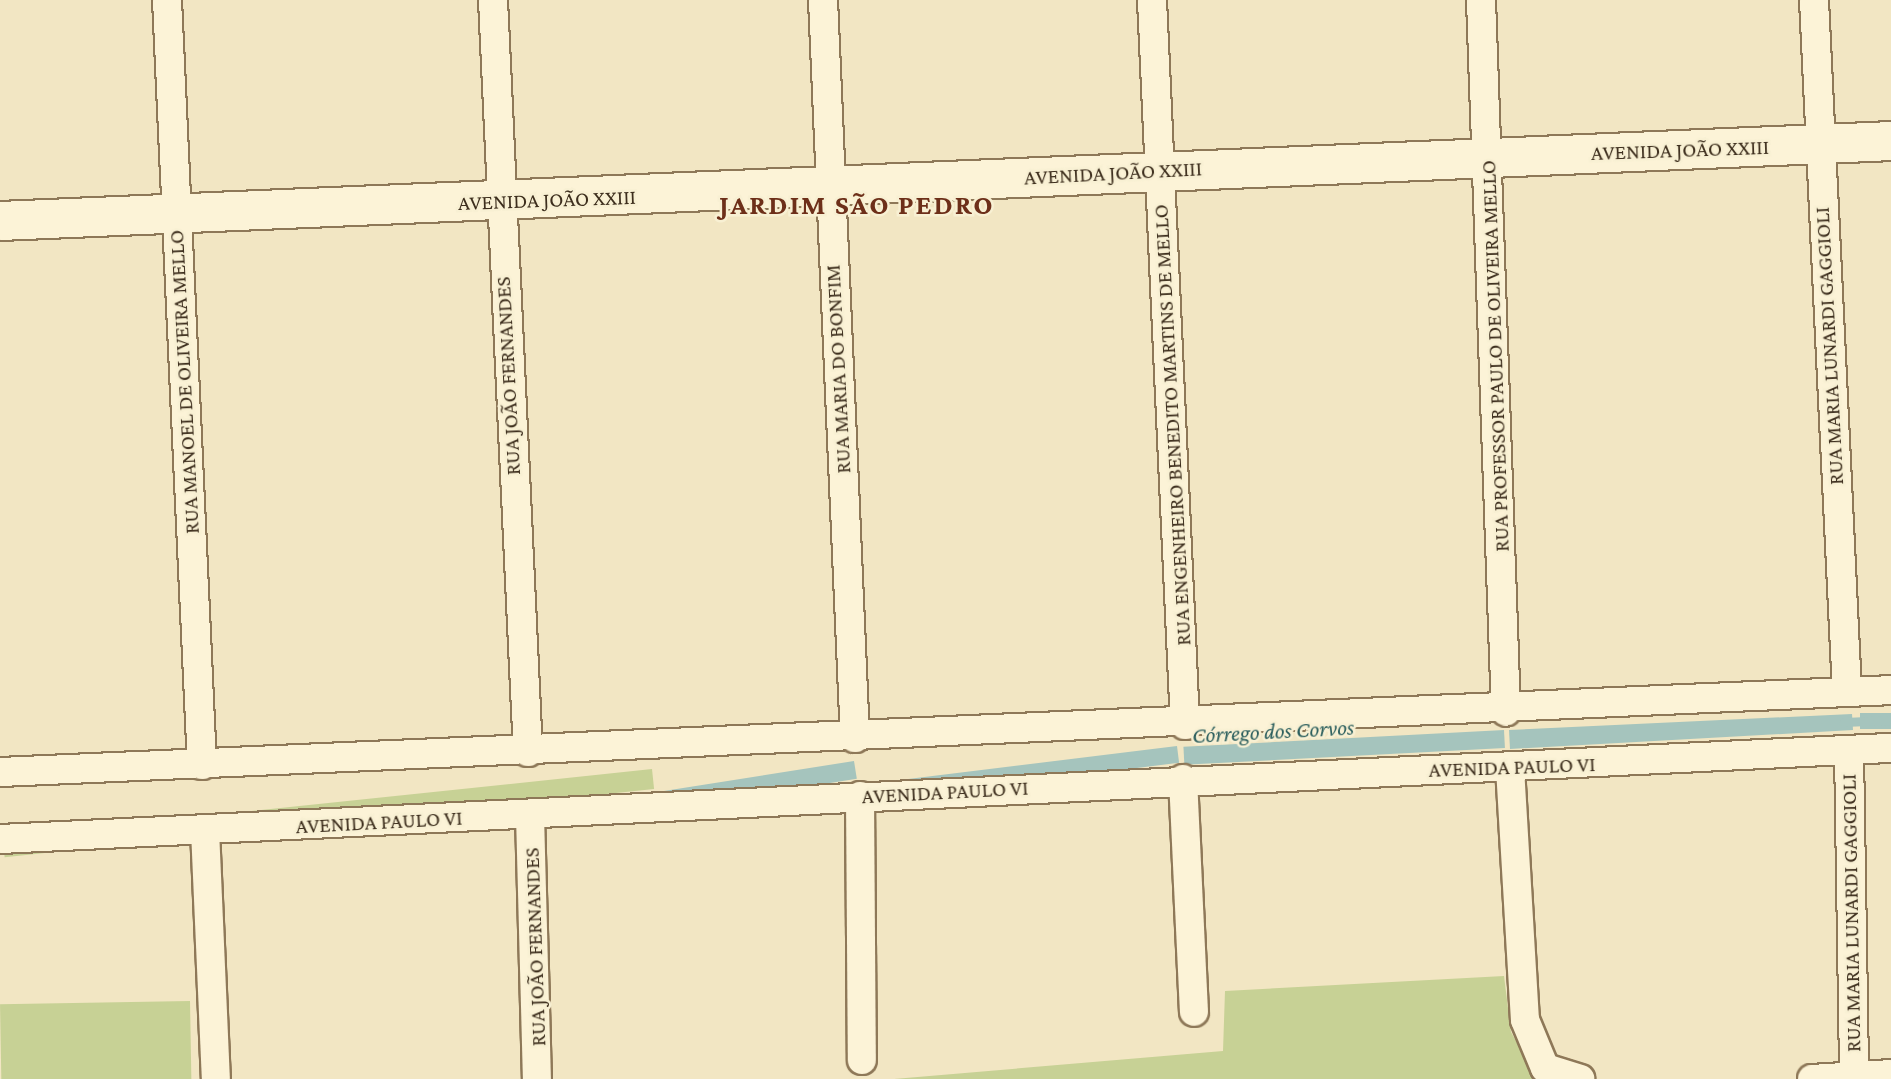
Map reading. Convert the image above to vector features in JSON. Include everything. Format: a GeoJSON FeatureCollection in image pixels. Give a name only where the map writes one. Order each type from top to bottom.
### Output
{"type":"FeatureCollection","features":[{"type":"Feature","properties":{"kind":"street","name":"RUA MANOEL DE OLIVEIRA MELLO"},"geometry":{"type":"LineString","coordinates":[[167,0],[202,765]]}},
{"type":"Feature","properties":{"kind":"street","name":"RUA JOÃO FERNANDES"},"geometry":{"type":"LineString","coordinates":[[493,0],[499,202],[528,752]]}},
{"type":"Feature","properties":{"kind":"street","name":"RUA MARIA DO BONFIM"},"geometry":{"type":"LineString","coordinates":[[823,0],[829,188],[855,738]]}},
{"type":"Feature","properties":{"kind":"street","name":"RUA ENGENHEIRO BENEDITO MARTINS DE MELLO"},"geometry":{"type":"LineString","coordinates":[[1152,0],[1185,725]]}},
{"type":"Feature","properties":{"kind":"street","name":"RUA PROFESSOR PAULO DE OLIVEIRA MELLO"},"geometry":{"type":"LineString","coordinates":[[1481,0],[1489,158],[1506,712]]}},
{"type":"Feature","properties":{"kind":"street","name":"RUA MARIA LUNARDI GAGGIOLI"},"geometry":{"type":"LineString","coordinates":[[1814,0],[1818,145],[1847,692]]}},
{"type":"Feature","properties":{"kind":"street","name":"AVENIDA JOÃO XXIII"},"geometry":{"type":"LineString","coordinates":[[0,220],[499,202],[1161,170],[1891,141]]}},
{"type":"Feature","properties":{"kind":"street"},"geometry":{"type":"LineString","coordinates":[[0,772],[1506,712],[1891,690]]}},
{"type":"Feature","properties":{"kind":"street","name":"AVENIDA PAULO VI"},"geometry":{"type":"LineString","coordinates":[[0,839],[530,815],[1183,779],[1510,768],[1891,748]]}},
{"type":"Feature","properties":{"kind":"street","name":"RUA MARIA LUNARDI GAGGIOLI"},"geometry":{"type":"LineString","coordinates":[[1849,750],[1854,1076]]}},
{"type":"Feature","properties":{"kind":"street"},"geometry":{"type":"LineString","coordinates":[[1510,768],[1525,1020],[1545,1068],[1580,1079]]}},
{"type":"Feature","properties":{"kind":"street"},"geometry":{"type":"LineString","coordinates":[[1183,779],[1194,1012]]}},
{"type":"Feature","properties":{"kind":"street"},"geometry":{"type":"LineString","coordinates":[[860,796],[862,1060]]}},
{"type":"Feature","properties":{"kind":"street","name":"RUA JOÃO FERNANDES"},"geometry":{"type":"LineString","coordinates":[[530,815],[537,1079]]}},
{"type":"Feature","properties":{"kind":"street"},"geometry":{"type":"LineString","coordinates":[[205,830],[216,1079]]}},
{"type":"Feature","properties":{"kind":"street"},"geometry":{"type":"LineString","coordinates":[[1812,1079],[1891,1074]]}},
{"type":"Feature","properties":{"kind":"green space"},"geometry":{"type":"Polygon","coordinates":[[[652,769],[654,789],[5,857],[3,837],[652,769]]]}},
{"type":"Feature","properties":{"kind":"green space"},"geometry":{"type":"Polygon","coordinates":[[[1504,976],[1511,1032],[1531,1069],[1550,1079],[894,1079],[1223,1051],[1225,991],[1504,976]]]}},
{"type":"Feature","properties":{"kind":"green space"},"geometry":{"type":"Polygon","coordinates":[[[190,1001],[191,1079],[1,1079],[0,1004],[190,1001]]]}},
{"type":"Feature","properties":{"kind":"water"},"geometry":{"type":"Polygon","coordinates":[[[1860,713],[1891,713],[1891,729],[1860,729],[1860,713]]]}},
{"type":"Feature","properties":{"kind":"water"},"geometry":{"type":"Polygon","coordinates":[[[1852,714],[1853,730],[1510,749],[1509,730],[1852,714]]]}},
{"type":"Feature","properties":{"kind":"water"},"geometry":{"type":"Polygon","coordinates":[[[1504,730],[1505,748],[1184,765],[1183,747],[1504,730]]]}},
{"type":"Feature","properties":{"kind":"water"},"geometry":{"type":"Polygon","coordinates":[[[1177,746],[1179,763],[863,802],[861,785],[1177,746]]]}},
{"type":"Feature","properties":{"kind":"water"},"geometry":{"type":"Polygon","coordinates":[[[854,761],[857,779],[657,810],[654,793],[854,761]]]}},
{"type":"Feature","properties":{"kind":"waterway","name":"Córrego dos Corvos"},"geometry":{"type":"LineString","coordinates":[[1844,722],[1891,720]]}},
{"type":"Feature","properties":{"kind":"district","name":"JARDIM SÃO PEDRO"},"geometry":{"type":"Point","coordinates":[857,205]}}]}
